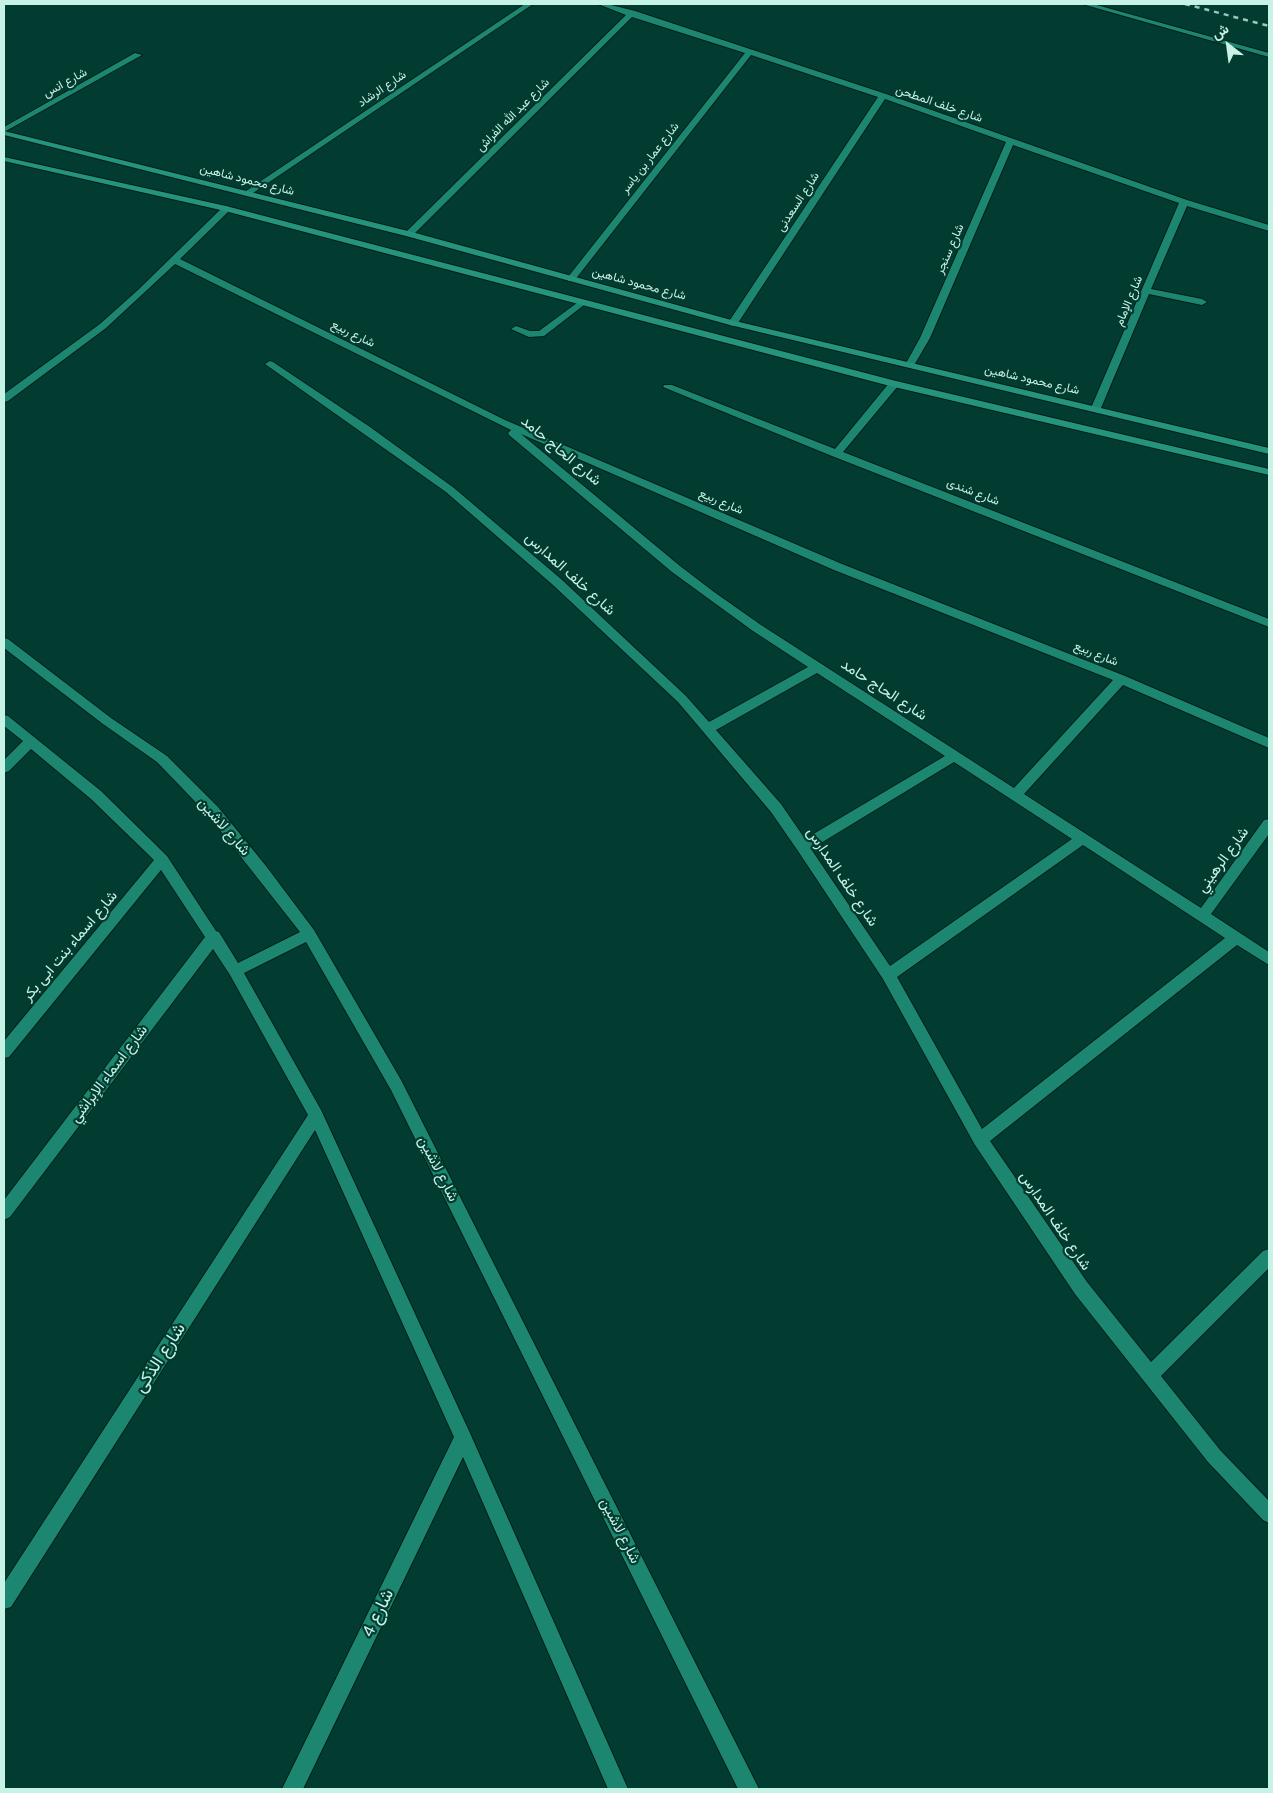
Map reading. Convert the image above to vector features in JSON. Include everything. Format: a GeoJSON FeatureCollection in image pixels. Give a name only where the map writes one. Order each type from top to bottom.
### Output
{"type":"FeatureCollection","features":[{"type":"Feature","properties":{"kind":"main road","name":"شارع محمود شاهين"},"geometry":{"type":"LineString","coordinates":[[4,131],[409,234],[733,323],[1096,408],[1269,451]]}},
{"type":"Feature","properties":{"kind":"main road"},"geometry":{"type":"LineString","coordinates":[[4,159],[226,209],[580,304],[894,384],[1269,472]]}},
{"type":"Feature","properties":{"kind":"street","name":"شارع الرشاد"},"geometry":{"type":"LineString","coordinates":[[247,193],[529,4]]}},
{"type":"Feature","properties":{"kind":"street","name":"شارع خلف المطحن"},"geometry":{"type":"LineString","coordinates":[[601,4],[883,96],[1184,202],[1269,228]]}},
{"type":"Feature","properties":{"kind":"street"},"geometry":{"type":"LineString","coordinates":[[1086,4],[1269,55]]}},
{"type":"Feature","properties":{"kind":"street","name":"شارع عبد الله الفراش"},"geometry":{"type":"LineString","coordinates":[[409,234],[632,13]]}},
{"type":"Feature","properties":{"kind":"street","name":"شارع عمار بن ياسر"},"geometry":{"type":"LineString","coordinates":[[571,279],[749,53]]}},
{"type":"Feature","properties":{"kind":"street","name":"شارع انس"},"geometry":{"type":"LineString","coordinates":[[4,131],[138,55]]}},
{"type":"Feature","properties":{"kind":"street","name":"شارع السعدنى"},"geometry":{"type":"LineString","coordinates":[[733,323],[883,96]]}},
{"type":"Feature","properties":{"kind":"street","name":"شارع سنجر"},"geometry":{"type":"LineString","coordinates":[[910,365],[925,338],[1011,141]]}},
{"type":"Feature","properties":{"kind":"street","name":"شارع الإمام"},"geometry":{"type":"LineString","coordinates":[[1096,408],[1184,202]]}},
{"type":"Feature","properties":{"kind":"street"},"geometry":{"type":"LineString","coordinates":[[4,399],[103,326],[141,292],[226,209]]}},
{"type":"Feature","properties":{"kind":"street","name":"شارع ربيع"},"geometry":{"type":"LineString","coordinates":[[174,260],[501,422],[838,567],[1121,679],[1269,743]]}},
{"type":"Feature","properties":{"kind":"street"},"geometry":{"type":"LineString","coordinates":[[1147,291],[1202,302]]}},
{"type":"Feature","properties":{"kind":"street"},"geometry":{"type":"LineString","coordinates":[[516,329],[529,334],[540,334],[580,304]]}},
{"type":"Feature","properties":{"kind":"street","name":"شارع خلف المدارس"},"geometry":{"type":"LineString","coordinates":[[270,364],[366,429],[450,490],[558,582],[682,699],[776,808],[803,847],[888,975],[980,1140],[1081,1288],[1214,1456],[1269,1514]]}},
{"type":"Feature","properties":{"kind":"street"},"geometry":{"type":"LineString","coordinates":[[836,454],[894,384]]}},
{"type":"Feature","properties":{"kind":"street","name":"شارع شندى"},"geometry":{"type":"LineString","coordinates":[[668,387],[1269,623]]}},
{"type":"Feature","properties":{"kind":"street","name":"شارع الحاج حامد"},"geometry":{"type":"LineString","coordinates":[[501,422],[676,570],[757,628],[1269,959]]}},
{"type":"Feature","properties":{"kind":"street","name":"شارع لاشين"},"geometry":{"type":"LineString","coordinates":[[4,642],[108,722],[162,759],[212,810],[261,870],[309,934],[396,1085],[749,1789]]}},
{"type":"Feature","properties":{"kind":"street"},"geometry":{"type":"LineString","coordinates":[[707,729],[818,667]]}},
{"type":"Feature","properties":{"kind":"street"},"geometry":{"type":"LineString","coordinates":[[1016,794],[1121,679]]}},
{"type":"Feature","properties":{"kind":"street"},"geometry":{"type":"LineString","coordinates":[[4,719],[96,795],[162,860],[214,936],[235,971],[316,1115],[463,1437],[618,1789]]}},
{"type":"Feature","properties":{"kind":"street"},"geometry":{"type":"LineString","coordinates":[[4,768],[30,740]]}},
{"type":"Feature","properties":{"kind":"street"},"geometry":{"type":"LineString","coordinates":[[803,847],[956,755]]}},
{"type":"Feature","properties":{"kind":"street","name":"شارع الرهيني"},"geometry":{"type":"LineString","coordinates":[[1203,915],[1269,824]]}},
{"type":"Feature","properties":{"kind":"street"},"geometry":{"type":"LineString","coordinates":[[888,975],[1083,838]]}},
{"type":"Feature","properties":{"kind":"street","name":"شارع اسماء بنت ابى بكر"},"geometry":{"type":"LineString","coordinates":[[4,1052],[162,860]]}},
{"type":"Feature","properties":{"kind":"street"},"geometry":{"type":"LineString","coordinates":[[235,971],[309,934]]}},
{"type":"Feature","properties":{"kind":"street","name":"شارع اسماء الإبراشي"},"geometry":{"type":"LineString","coordinates":[[4,1212],[214,936]]}},
{"type":"Feature","properties":{"kind":"street"},"geometry":{"type":"LineString","coordinates":[[980,1140],[1237,937]]}},
{"type":"Feature","properties":{"kind":"street","name":"شارع الذكى"},"geometry":{"type":"LineString","coordinates":[[4,1600],[316,1115]]}},
{"type":"Feature","properties":{"kind":"street"},"geometry":{"type":"LineString","coordinates":[[1150,1376],[1269,1257]]}},
{"type":"Feature","properties":{"kind":"street","name":"شارع 4"},"geometry":{"type":"LineString","coordinates":[[292,1789],[463,1437]]}},
{"type":"Feature","properties":{"kind":"railway"},"geometry":{"type":"LineString","coordinates":[[1185,4],[1269,26]]}}]}
